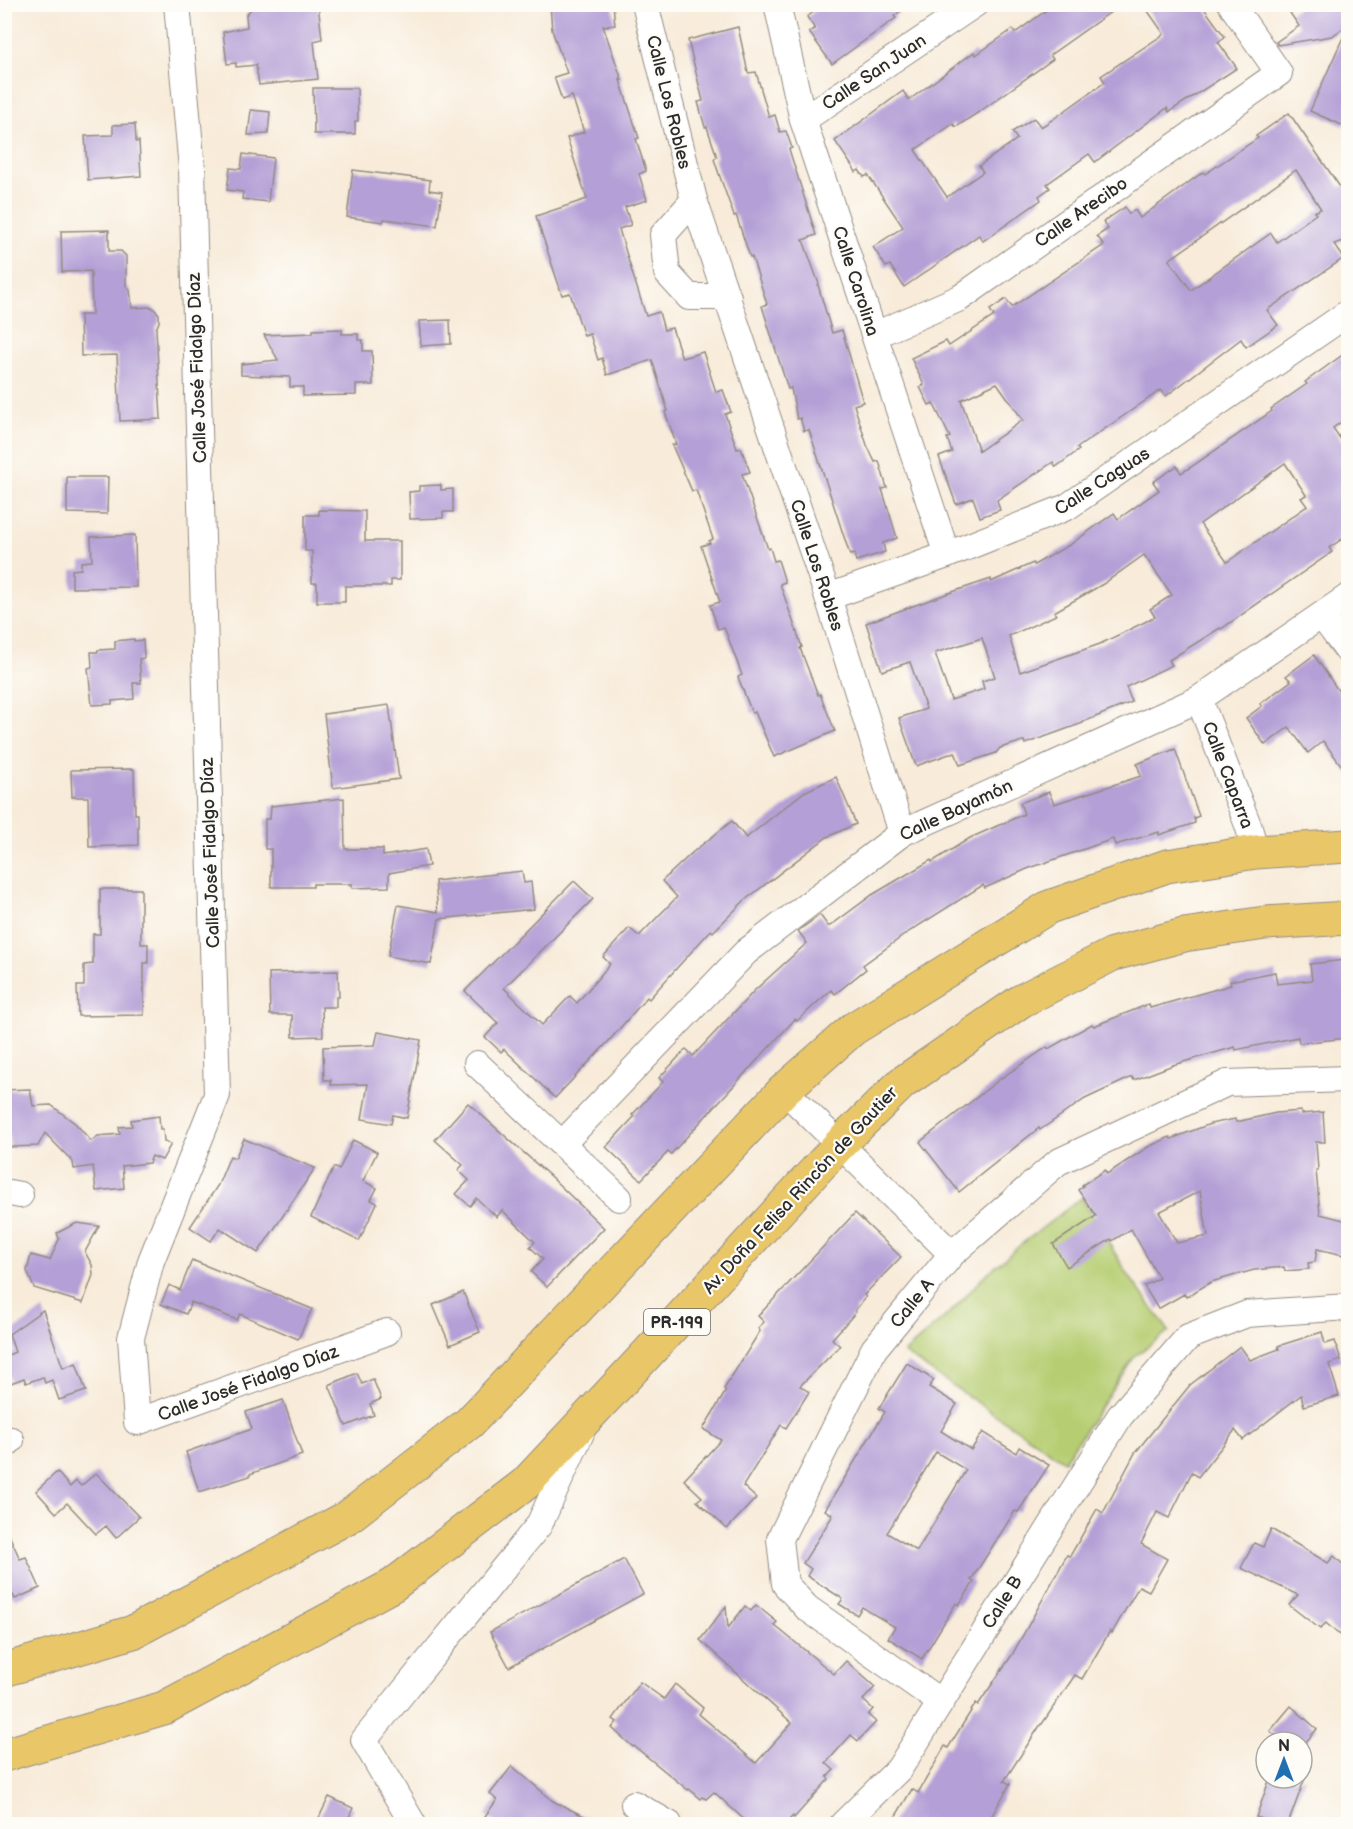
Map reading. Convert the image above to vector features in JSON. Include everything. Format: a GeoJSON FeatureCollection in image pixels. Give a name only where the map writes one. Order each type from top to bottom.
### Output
{"type":"FeatureCollection","features":[{"type":"Feature","properties":{"kind":"main road"},"geometry":{"type":"LineString","coordinates":[[4,1670],[133,1632],[348,1517],[468,1423],[784,1090],[853,1029],[1049,907],[1167,866],[1256,852],[1348,846]]}},
{"type":"Feature","properties":{"kind":"main road","name":"Av. Doña Felisa Rincón de Gautier"},"geometry":{"type":"LineString","coordinates":[[4,1755],[164,1708],[393,1586],[525,1484],[839,1145],[902,1083],[1021,1001],[1113,954],[1184,935],[1265,923],[1348,918]]}},
{"type":"Feature","properties":{"kind":"street","name":"Calle José Fidalgo Díaz"},"geometry":{"type":"LineString","coordinates":[[177,4],[192,169],[217,1095],[151,1261],[131,1338],[137,1422],[387,1332]]}},
{"type":"Feature","properties":{"kind":"street","name":"Calle Los Robles"},"geometry":{"type":"LineString","coordinates":[[645,4],[694,200],[828,597],[902,833]]}},
{"type":"Feature","properties":{"kind":"street","name":"Calle Carolina"},"geometry":{"type":"LineString","coordinates":[[777,4],[803,120],[947,555]]}},
{"type":"Feature","properties":{"kind":"street","name":"Calle San Juan"},"geometry":{"type":"LineString","coordinates":[[803,120],[975,4]]}},
{"type":"Feature","properties":{"kind":"street","name":"Calle Arecibo"},"geometry":{"type":"LineString","coordinates":[[874,335],[960,298],[1279,73],[1231,4]]}},
{"type":"Feature","properties":{"kind":"street"},"geometry":{"type":"LineString","coordinates":[[694,200],[663,235],[667,273],[689,297],[728,297]]}},
{"type":"Feature","properties":{"kind":"street","name":"Calle Caguas"},"geometry":{"type":"LineString","coordinates":[[828,597],[947,555],[1067,507],[1348,313]]}},
{"type":"Feature","properties":{"kind":"street","name":"Calle Bayamón"},"geometry":{"type":"LineString","coordinates":[[562,1144],[746,952],[902,833],[1199,699],[1348,597]]}},
{"type":"Feature","properties":{"kind":"street"},"geometry":{"type":"LineString","coordinates":[[1322,616],[1348,651]]}},
{"type":"Feature","properties":{"kind":"street","name":"Calle Caparra"},"geometry":{"type":"LineString","coordinates":[[1199,699],[1248,825],[1256,852]]}},
{"type":"Feature","properties":{"kind":"street"},"geometry":{"type":"LineString","coordinates":[[477,1064],[619,1198]]}},
{"type":"Feature","properties":{"kind":"street","name":"Calle A"},"geometry":{"type":"LineString","coordinates":[[939,1701],[807,1608],[785,1584],[780,1539],[874,1349],[952,1254],[1058,1162],[1227,1083],[1348,1079]]}},
{"type":"Feature","properties":{"kind":"street"},"geometry":{"type":"LineString","coordinates":[[784,1090],[952,1254]]}},
{"type":"Feature","properties":{"kind":"street","name":"Calle B"},"geometry":{"type":"LineString","coordinates":[[843,1824],[898,1768],[1120,1416],[1188,1338],[1247,1314],[1348,1307]]}},
{"type":"Feature","properties":{"kind":"street"},"geometry":{"type":"LineString","coordinates":[[413,1824],[364,1740],[539,1525],[588,1416]]}},
{"type":"Feature","properties":{"kind":"street"},"geometry":{"type":"LineString","coordinates":[[634,1804],[669,1824]]}},
{"type":"Feature","properties":{"kind":"green space"},"geometry":{"type":"Polygon","coordinates":[[[1081,1198],[1129,1276],[1169,1331],[1135,1356],[1064,1461],[904,1353],[955,1308],[983,1277],[1081,1198]]]}},
{"type":"Feature","properties":{"kind":"building"},"geometry":{"type":"Polygon","coordinates":[[[255,4],[318,4],[322,39],[314,41],[318,79],[259,85],[256,65],[236,67],[236,63],[227,64],[223,32],[247,27],[246,15],[255,4]]]}},
{"type":"Feature","properties":{"kind":"building"},"geometry":{"type":"Polygon","coordinates":[[[550,4],[613,4],[615,25],[603,26],[622,80],[620,80],[639,138],[636,139],[646,171],[639,174],[647,200],[625,207],[631,225],[619,229],[632,272],[646,316],[659,312],[664,330],[672,328],[682,358],[703,352],[716,392],[723,390],[731,412],[725,414],[737,449],[741,448],[750,472],[742,474],[768,549],[770,548],[774,561],[778,560],[785,582],[780,584],[802,647],[800,648],[835,731],[774,757],[755,712],[752,713],[738,677],[742,675],[724,627],[718,629],[710,605],[720,602],[701,546],[710,543],[709,541],[713,539],[696,490],[692,491],[672,445],[676,444],[652,360],[607,375],[602,358],[598,360],[590,334],[584,336],[570,293],[562,295],[536,216],[587,199],[567,138],[584,132],[572,96],[562,100],[554,77],[567,73],[552,30],[550,4]]]}},
{"type":"Feature","properties":{"kind":"building"},"geometry":{"type":"Polygon","coordinates":[[[824,4],[911,4],[894,16],[896,18],[832,64],[809,32],[815,29],[807,17],[824,4]]]}},
{"type":"Feature","properties":{"kind":"building"},"geometry":{"type":"Polygon","coordinates":[[[1055,4],[1122,4],[1050,55],[1053,59],[982,110],[956,127],[953,124],[915,150],[947,197],[983,172],[979,166],[1017,139],[1012,132],[1034,118],[1041,127],[1052,120],[1105,82],[1101,76],[1164,34],[1143,4],[1201,4],[1225,37],[1218,42],[1237,68],[1169,112],[1167,108],[1095,162],[1089,154],[1047,184],[1050,188],[1039,196],[1041,200],[983,241],[979,235],[904,287],[890,265],[886,267],[873,247],[903,227],[868,175],[864,177],[859,170],[856,172],[835,141],[903,91],[909,100],[974,52],[976,55],[1013,29],[1015,33],[1055,4]]]}},
{"type":"Feature","properties":{"kind":"building"},"geometry":{"type":"Polygon","coordinates":[[[1303,4],[1348,4],[1348,25],[1332,36],[1278,45],[1276,42],[1299,26],[1290,13],[1303,4]]]}},
{"type":"Feature","properties":{"kind":"building"},"geometry":{"type":"Polygon","coordinates":[[[1348,26],[1348,117],[1344,126],[1310,111],[1348,26]]]}},
{"type":"Feature","properties":{"kind":"building"},"geometry":{"type":"Polygon","coordinates":[[[738,27],[748,73],[756,72],[769,117],[775,115],[780,132],[786,131],[792,148],[789,149],[816,235],[803,240],[819,284],[832,333],[842,330],[863,402],[854,405],[867,445],[875,462],[879,461],[887,488],[882,489],[897,538],[883,543],[885,552],[856,561],[854,554],[850,555],[809,430],[804,431],[800,418],[797,419],[791,388],[788,389],[762,306],[767,304],[752,257],[750,257],[719,174],[714,159],[717,157],[698,102],[703,101],[688,40],[738,27]]]}},
{"type":"Feature","properties":{"kind":"building"},"geometry":{"type":"Polygon","coordinates":[[[313,88],[357,88],[358,121],[355,121],[355,134],[314,134],[313,88]]]}},
{"type":"Feature","properties":{"kind":"building"},"geometry":{"type":"Polygon","coordinates":[[[251,110],[270,112],[268,134],[248,135],[251,110]]]}},
{"type":"Feature","properties":{"kind":"building"},"geometry":{"type":"Polygon","coordinates":[[[1289,113],[1340,187],[1348,184],[1348,239],[1334,244],[1344,258],[1267,310],[1278,325],[1246,347],[1241,339],[1166,396],[1161,390],[1077,448],[1079,450],[1056,467],[1053,462],[997,500],[1000,510],[980,517],[973,498],[956,504],[939,457],[952,452],[947,438],[950,437],[933,403],[929,405],[920,387],[924,385],[911,358],[946,341],[949,346],[994,316],[990,310],[1006,299],[1012,307],[1104,245],[1097,236],[1108,229],[1103,222],[1125,207],[1129,214],[1135,210],[1140,218],[1203,172],[1205,174],[1258,138],[1256,136],[1289,113]],[[1296,170],[1169,260],[1191,290],[1271,233],[1277,242],[1316,214],[1314,212],[1321,209],[1296,170]],[[997,383],[961,400],[979,451],[1023,420],[997,383]]]}},
{"type":"Feature","properties":{"kind":"building"},"geometry":{"type":"Polygon","coordinates":[[[135,124],[136,142],[139,141],[141,176],[88,180],[85,136],[113,135],[113,125],[135,124]]]}},
{"type":"Feature","properties":{"kind":"building"},"geometry":{"type":"Polygon","coordinates":[[[243,154],[273,158],[268,202],[242,199],[243,192],[227,190],[230,168],[241,169],[243,154]]]}},
{"type":"Feature","properties":{"kind":"building"},"geometry":{"type":"Polygon","coordinates":[[[353,170],[430,180],[429,190],[442,192],[437,226],[347,217],[353,170]]]}},
{"type":"Feature","properties":{"kind":"building"},"geometry":{"type":"Polygon","coordinates":[[[109,230],[109,251],[121,251],[126,256],[126,285],[130,290],[132,308],[152,307],[159,314],[156,329],[161,419],[120,421],[117,355],[81,356],[80,315],[92,315],[91,271],[62,272],[61,231],[109,230]]]}},
{"type":"Feature","properties":{"kind":"building"},"geometry":{"type":"Polygon","coordinates":[[[450,320],[451,344],[421,346],[419,321],[450,320]]]}},
{"type":"Feature","properties":{"kind":"building"},"geometry":{"type":"Polygon","coordinates":[[[342,329],[342,334],[358,334],[358,340],[363,340],[363,351],[372,351],[373,385],[356,385],[356,395],[303,396],[303,387],[290,387],[290,377],[241,375],[241,364],[278,360],[264,335],[342,329]]]}},
{"type":"Feature","properties":{"kind":"building"},"geometry":{"type":"Polygon","coordinates":[[[1348,351],[1348,417],[1333,428],[1348,450],[1348,535],[1329,548],[1332,552],[1221,629],[1169,660],[1172,665],[1126,687],[1132,702],[1083,723],[1025,744],[1024,741],[1000,748],[996,753],[960,765],[955,752],[916,766],[899,718],[926,709],[910,662],[882,671],[866,623],[991,579],[991,582],[1033,563],[1034,565],[1071,544],[1114,513],[1118,519],[1159,490],[1153,482],[1177,466],[1181,473],[1191,467],[1272,411],[1271,409],[1307,384],[1305,382],[1348,351]],[[1285,463],[1200,524],[1227,562],[1307,506],[1301,498],[1306,495],[1285,463]],[[1144,555],[1103,584],[1054,612],[1056,615],[1009,636],[1020,672],[1100,644],[1155,617],[1150,609],[1172,595],[1144,555]],[[982,638],[935,653],[951,700],[984,689],[982,681],[995,677],[982,638]]]}},
{"type":"Feature","properties":{"kind":"building"},"geometry":{"type":"Polygon","coordinates":[[[67,477],[108,477],[107,514],[67,513],[67,477]]]}},
{"type":"Feature","properties":{"kind":"building"},"geometry":{"type":"Polygon","coordinates":[[[441,485],[441,490],[453,489],[453,512],[443,512],[443,518],[410,519],[409,492],[419,491],[419,486],[441,485]]]}},
{"type":"Feature","properties":{"kind":"building"},"geometry":{"type":"Polygon","coordinates":[[[319,510],[365,511],[365,541],[400,541],[400,580],[391,580],[391,586],[345,586],[345,602],[317,602],[317,583],[312,583],[312,551],[305,551],[305,515],[319,515],[319,510]]]}},
{"type":"Feature","properties":{"kind":"building"},"geometry":{"type":"Polygon","coordinates":[[[135,535],[136,587],[72,588],[72,570],[81,569],[81,562],[92,561],[91,537],[135,535]]]}},
{"type":"Feature","properties":{"kind":"building"},"geometry":{"type":"Polygon","coordinates":[[[134,639],[134,641],[143,640],[144,658],[139,659],[141,683],[133,683],[134,699],[112,701],[112,704],[92,705],[88,668],[92,667],[91,652],[115,649],[115,641],[134,639]]]}},
{"type":"Feature","properties":{"kind":"building"},"geometry":{"type":"Polygon","coordinates":[[[1314,655],[1348,705],[1348,774],[1323,741],[1308,753],[1289,727],[1265,745],[1246,718],[1262,706],[1260,704],[1291,681],[1286,676],[1314,655]]]}},
{"type":"Feature","properties":{"kind":"building"},"geometry":{"type":"Polygon","coordinates":[[[389,705],[399,779],[333,788],[324,714],[389,705]]]}},
{"type":"Feature","properties":{"kind":"building"},"geometry":{"type":"Polygon","coordinates":[[[1175,749],[1199,816],[1194,818],[1195,823],[1159,835],[1159,832],[1115,845],[1113,839],[1027,869],[985,888],[983,885],[910,931],[863,965],[866,969],[835,994],[831,990],[797,1021],[795,1019],[671,1154],[668,1152],[641,1180],[606,1147],[663,1082],[659,1078],[686,1049],[693,1056],[755,990],[807,943],[798,931],[820,915],[830,926],[872,895],[931,860],[932,862],[970,838],[1024,814],[1020,803],[1049,792],[1054,804],[1141,776],[1137,764],[1175,749]]]}},
{"type":"Feature","properties":{"kind":"building"},"geometry":{"type":"Polygon","coordinates":[[[134,769],[138,845],[89,847],[88,797],[72,797],[71,770],[134,769]]]}},
{"type":"Feature","properties":{"kind":"building"},"geometry":{"type":"Polygon","coordinates":[[[836,777],[856,824],[827,837],[745,900],[713,932],[711,930],[555,1098],[504,1049],[501,1052],[485,1037],[498,1023],[465,991],[574,881],[593,899],[504,988],[542,1025],[570,996],[577,1003],[610,964],[603,957],[629,928],[639,936],[677,897],[662,881],[693,852],[732,821],[746,838],[804,792],[836,777]]]}},
{"type":"Feature","properties":{"kind":"building"},"geometry":{"type":"Polygon","coordinates":[[[344,798],[345,849],[383,849],[383,856],[426,849],[429,866],[389,873],[389,887],[352,888],[352,884],[313,884],[313,887],[271,887],[271,849],[265,849],[265,819],[270,819],[271,806],[344,798]]]}},
{"type":"Feature","properties":{"kind":"building"},"geometry":{"type":"Polygon","coordinates":[[[522,871],[524,883],[531,882],[534,909],[439,919],[431,964],[388,956],[398,905],[438,912],[435,881],[522,871]]]}},
{"type":"Feature","properties":{"kind":"building"},"geometry":{"type":"Polygon","coordinates":[[[100,889],[141,889],[141,944],[148,944],[148,963],[144,963],[144,1015],[78,1016],[77,986],[84,986],[84,965],[93,964],[93,934],[100,934],[100,889]]]}},
{"type":"Feature","properties":{"kind":"building"},"geometry":{"type":"Polygon","coordinates":[[[1346,960],[1348,1038],[1299,1043],[1298,1037],[1236,1050],[1235,1047],[1173,1065],[1134,1080],[1132,1077],[1085,1099],[1040,1130],[1039,1128],[959,1192],[920,1142],[1000,1079],[1047,1047],[1048,1049],[1092,1024],[1094,1026],[1149,1004],[1150,1008],[1231,985],[1230,981],[1275,972],[1277,984],[1312,980],[1310,964],[1346,960]]]}},
{"type":"Feature","properties":{"kind":"building"},"geometry":{"type":"Polygon","coordinates":[[[338,971],[339,997],[336,997],[336,1007],[322,1007],[323,1036],[293,1037],[292,1015],[270,1015],[269,973],[338,971]]]}},
{"type":"Feature","properties":{"kind":"building"},"geometry":{"type":"Polygon","coordinates":[[[378,1032],[421,1040],[407,1118],[393,1115],[391,1124],[362,1119],[368,1084],[331,1085],[331,1080],[324,1080],[323,1047],[375,1045],[378,1032]]]}},
{"type":"Feature","properties":{"kind":"building"},"geometry":{"type":"Polygon","coordinates":[[[30,1089],[33,1106],[51,1105],[76,1124],[91,1141],[98,1136],[120,1134],[119,1127],[132,1126],[131,1120],[159,1116],[164,1141],[171,1144],[162,1160],[152,1156],[149,1163],[122,1166],[124,1188],[96,1191],[93,1166],[74,1169],[73,1162],[45,1133],[38,1146],[10,1147],[8,1132],[4,1132],[4,1090],[30,1089]]]}},
{"type":"Feature","properties":{"kind":"building"},"geometry":{"type":"Polygon","coordinates":[[[468,1103],[604,1228],[547,1287],[531,1272],[543,1259],[530,1247],[535,1242],[502,1210],[497,1217],[476,1198],[470,1206],[456,1194],[469,1180],[458,1170],[463,1165],[435,1140],[468,1103]]]}},
{"type":"Feature","properties":{"kind":"building"},"geometry":{"type":"Polygon","coordinates":[[[1323,1112],[1325,1142],[1316,1142],[1320,1214],[1348,1221],[1348,1256],[1317,1249],[1315,1262],[1308,1263],[1309,1269],[1285,1271],[1284,1267],[1254,1270],[1211,1282],[1186,1297],[1184,1294],[1158,1309],[1144,1286],[1159,1278],[1131,1229],[1067,1267],[1053,1244],[1096,1216],[1078,1190],[1082,1185],[1105,1170],[1107,1174],[1148,1147],[1170,1137],[1171,1139],[1210,1124],[1235,1119],[1236,1122],[1276,1113],[1323,1112]],[[1200,1191],[1159,1212],[1177,1243],[1208,1236],[1200,1191]]]}},
{"type":"Feature","properties":{"kind":"building"},"geometry":{"type":"Polygon","coordinates":[[[244,1139],[315,1168],[258,1253],[220,1228],[211,1241],[190,1227],[218,1185],[230,1156],[235,1158],[244,1139]]]}},
{"type":"Feature","properties":{"kind":"building"},"geometry":{"type":"Polygon","coordinates":[[[353,1140],[377,1152],[363,1181],[377,1188],[371,1200],[377,1203],[359,1241],[311,1217],[334,1167],[339,1170],[353,1140]]]}},
{"type":"Feature","properties":{"kind":"building"},"geometry":{"type":"Polygon","coordinates":[[[855,1213],[901,1257],[864,1295],[866,1297],[855,1310],[856,1312],[832,1339],[840,1346],[800,1386],[809,1392],[786,1428],[781,1425],[743,1486],[756,1498],[727,1529],[697,1501],[702,1497],[684,1480],[721,1440],[703,1429],[726,1391],[724,1389],[760,1331],[758,1328],[764,1322],[758,1316],[855,1213]]]}},
{"type":"Feature","properties":{"kind":"building"},"geometry":{"type":"Polygon","coordinates":[[[77,1223],[99,1226],[85,1252],[92,1265],[93,1275],[83,1303],[34,1288],[27,1271],[31,1255],[50,1260],[59,1239],[57,1233],[77,1223]]]}},
{"type":"Feature","properties":{"kind":"building"},"geometry":{"type":"Polygon","coordinates":[[[192,1260],[312,1309],[298,1339],[240,1314],[237,1320],[191,1302],[186,1314],[161,1304],[169,1285],[180,1290],[192,1260]]]}},
{"type":"Feature","properties":{"kind":"building"},"geometry":{"type":"Polygon","coordinates":[[[463,1292],[480,1332],[450,1345],[433,1305],[463,1292]]]}},
{"type":"Feature","properties":{"kind":"building"},"geometry":{"type":"Polygon","coordinates":[[[43,1310],[63,1368],[76,1363],[86,1391],[59,1400],[52,1380],[45,1383],[43,1377],[26,1383],[24,1378],[11,1383],[4,1363],[4,1357],[15,1352],[9,1334],[43,1310]]]}},
{"type":"Feature","properties":{"kind":"building"},"geometry":{"type":"Polygon","coordinates":[[[1322,1332],[1325,1344],[1335,1341],[1341,1360],[1329,1364],[1339,1396],[1304,1406],[1301,1395],[1243,1440],[1235,1430],[1198,1477],[1192,1472],[1169,1518],[1157,1512],[1141,1544],[1167,1559],[1149,1591],[1139,1586],[1082,1679],[1075,1675],[1041,1724],[1004,1781],[1010,1784],[987,1824],[891,1824],[912,1789],[918,1793],[945,1746],[948,1748],[976,1703],[978,1705],[1012,1655],[1067,1555],[1070,1556],[1097,1509],[1103,1513],[1135,1453],[1190,1385],[1240,1346],[1250,1360],[1279,1349],[1278,1346],[1322,1332]]]}},
{"type":"Feature","properties":{"kind":"building"},"geometry":{"type":"Polygon","coordinates":[[[907,1363],[934,1380],[929,1387],[957,1404],[941,1431],[971,1450],[983,1432],[1016,1453],[1019,1447],[1049,1465],[1018,1512],[1015,1511],[971,1580],[974,1582],[959,1605],[956,1603],[922,1659],[888,1638],[895,1627],[862,1607],[857,1615],[839,1604],[843,1599],[807,1576],[811,1569],[803,1563],[833,1515],[825,1510],[885,1412],[879,1408],[907,1363]],[[936,1452],[887,1533],[917,1551],[966,1470],[936,1452]]]}},
{"type":"Feature","properties":{"kind":"building"},"geometry":{"type":"Polygon","coordinates":[[[357,1373],[362,1384],[373,1379],[381,1399],[370,1404],[374,1415],[346,1426],[329,1385],[357,1373]]]}},
{"type":"Feature","properties":{"kind":"building"},"geometry":{"type":"Polygon","coordinates":[[[283,1400],[302,1455],[250,1474],[250,1476],[199,1492],[186,1452],[252,1429],[246,1412],[283,1400]]]}},
{"type":"Feature","properties":{"kind":"building"},"geometry":{"type":"Polygon","coordinates":[[[57,1472],[70,1487],[76,1481],[81,1486],[96,1473],[139,1517],[116,1538],[106,1526],[96,1534],[67,1503],[56,1513],[36,1491],[57,1472]]]}},
{"type":"Feature","properties":{"kind":"building"},"geometry":{"type":"Polygon","coordinates":[[[4,1524],[20,1559],[26,1557],[40,1588],[15,1599],[13,1595],[4,1599],[4,1524]]]}},
{"type":"Feature","properties":{"kind":"building"},"geometry":{"type":"Polygon","coordinates":[[[1271,1529],[1328,1563],[1334,1556],[1348,1569],[1348,1639],[1326,1623],[1320,1629],[1289,1605],[1298,1595],[1241,1568],[1254,1543],[1263,1547],[1271,1529]]]}},
{"type":"Feature","properties":{"kind":"building"},"geometry":{"type":"Polygon","coordinates":[[[624,1559],[643,1594],[509,1667],[490,1632],[624,1559]]]}},
{"type":"Feature","properties":{"kind":"building"},"geometry":{"type":"Polygon","coordinates":[[[756,1605],[777,1622],[774,1625],[834,1674],[846,1661],[875,1687],[863,1700],[873,1709],[868,1715],[876,1722],[858,1741],[851,1735],[826,1763],[834,1770],[827,1777],[829,1779],[794,1818],[793,1816],[785,1824],[749,1824],[714,1792],[706,1799],[702,1797],[701,1799],[612,1728],[617,1722],[613,1719],[640,1682],[664,1699],[675,1684],[703,1708],[699,1714],[756,1763],[792,1723],[700,1640],[726,1606],[728,1628],[745,1606],[751,1611],[756,1605]]]}},
{"type":"Feature","properties":{"kind":"building"},"geometry":{"type":"Polygon","coordinates":[[[1291,1706],[1317,1729],[1314,1733],[1314,1730],[1271,1730],[1291,1706]]]}},
{"type":"Feature","properties":{"kind":"building"},"geometry":{"type":"Polygon","coordinates":[[[512,1766],[553,1801],[600,1824],[497,1824],[485,1816],[497,1800],[490,1794],[512,1766]]]}},
{"type":"Feature","properties":{"kind":"building"},"geometry":{"type":"Polygon","coordinates":[[[1266,1790],[1301,1790],[1288,1824],[1278,1824],[1256,1817],[1266,1790]]]}},
{"type":"Feature","properties":{"kind":"building"},"geometry":{"type":"Polygon","coordinates":[[[329,1797],[353,1808],[346,1824],[316,1824],[329,1797]]]}}]}
